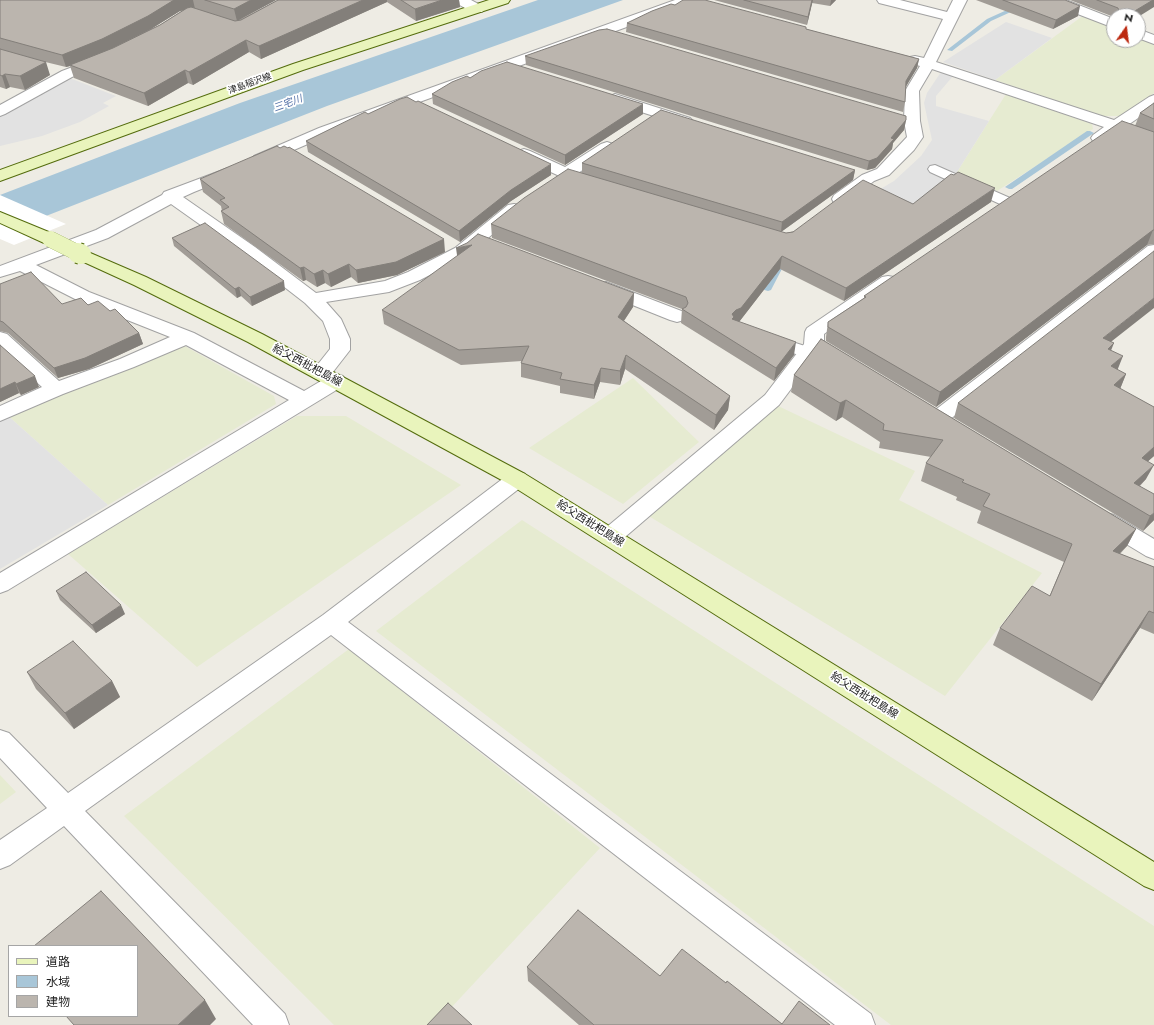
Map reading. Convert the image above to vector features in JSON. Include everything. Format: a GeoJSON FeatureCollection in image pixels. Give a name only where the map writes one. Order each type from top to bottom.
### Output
{"type":"FeatureCollection","features":[{"type":"Feature","properties":{"kind":"main road","name":"津島稲沢線"},"geometry":{"type":"LineString","coordinates":[[0,176],[291,70],[503,0]]}},
{"type":"Feature","properties":{"kind":"main road","name":"給父西枇杷島線"},"geometry":{"type":"LineString","coordinates":[[0,217],[140,281],[248,334],[517,479],[1154,877]]}},
{"type":"Feature","properties":{"kind":"street"},"geometry":{"type":"LineString","coordinates":[[461,0],[477,9]]}},
{"type":"Feature","properties":{"kind":"street"},"geometry":{"type":"LineString","coordinates":[[884,0],[950,17]]}},
{"type":"Feature","properties":{"kind":"street"},"geometry":{"type":"LineString","coordinates":[[827,208],[860,176],[883,172],[908,147],[914,137],[912,121],[912,91],[928,64],[950,17],[960,0]]}},
{"type":"Feature","properties":{"kind":"street"},"geometry":{"type":"LineString","coordinates":[[1054,0],[1106,21]]}},
{"type":"Feature","properties":{"kind":"street"},"geometry":{"type":"LineString","coordinates":[[0,272],[102,234],[170,196],[292,152],[325,131],[602,31],[694,1]]}},
{"type":"Feature","properties":{"kind":"street"},"geometry":{"type":"LineString","coordinates":[[602,31],[625,38]]}},
{"type":"Feature","properties":{"kind":"street"},"geometry":{"type":"LineString","coordinates":[[0,111],[67,74],[111,56]]}},
{"type":"Feature","properties":{"kind":"street"},"geometry":{"type":"LineString","coordinates":[[905,58],[928,64],[1116,126],[1154,142]]}},
{"type":"Feature","properties":{"kind":"street"},"geometry":{"type":"LineString","coordinates":[[506,65],[529,72]]}},
{"type":"Feature","properties":{"kind":"street"},"geometry":{"type":"LineString","coordinates":[[45,68],[67,74]]}},
{"type":"Feature","properties":{"kind":"street"},"geometry":{"type":"LineString","coordinates":[[604,96],[702,127]]}},
{"type":"Feature","properties":{"kind":"street"},"geometry":{"type":"LineString","coordinates":[[409,100],[430,110]]}},
{"type":"Feature","properties":{"kind":"street"},"geometry":{"type":"LineString","coordinates":[[1084,148],[1154,100]]}},
{"type":"Feature","properties":{"kind":"street"},"geometry":{"type":"LineString","coordinates":[[644,122],[658,113]]}},
{"type":"Feature","properties":{"kind":"street"},"geometry":{"type":"LineString","coordinates":[[897,117],[912,121]]}},
{"type":"Feature","properties":{"kind":"street"},"geometry":{"type":"LineString","coordinates":[[548,186],[618,139]]}},
{"type":"Feature","properties":{"kind":"street"},"geometry":{"type":"LineString","coordinates":[[509,147],[566,174],[588,181]]}},
{"type":"Feature","properties":{"kind":"street"},"geometry":{"type":"LineString","coordinates":[[0,584],[305,400],[328,377],[340,350],[340,339],[332,319],[312,299],[249,251],[170,196]]}},
{"type":"Feature","properties":{"kind":"street"},"geometry":{"type":"LineString","coordinates":[[312,299],[389,286],[414,276],[454,248],[485,242],[530,198]]}},
{"type":"Feature","properties":{"kind":"street"},"geometry":{"type":"LineString","coordinates":[[958,432],[931,416],[1154,250]]}},
{"type":"Feature","properties":{"kind":"street"},"geometry":{"type":"LineString","coordinates":[[21,264],[83,296],[187,337],[305,400]]}},
{"type":"Feature","properties":{"kind":"street"},"geometry":{"type":"LineString","coordinates":[[610,537],[772,400],[816,350],[814,332],[900,273]]}},
{"type":"Feature","properties":{"kind":"street"},"geometry":{"type":"LineString","coordinates":[[588,282],[677,316]]}},
{"type":"Feature","properties":{"kind":"street"},"geometry":{"type":"LineString","coordinates":[[0,414],[56,389],[127,363],[187,337]]}},
{"type":"Feature","properties":{"kind":"street"},"geometry":{"type":"LineString","coordinates":[[0,338],[56,389]]}},
{"type":"Feature","properties":{"kind":"street"},"geometry":{"type":"LineString","coordinates":[[0,856],[331,622],[517,479]]}},
{"type":"Feature","properties":{"kind":"street"},"geometry":{"type":"LineString","coordinates":[[1086,509],[1152,545]]}},
{"type":"Feature","properties":{"kind":"street"},"geometry":{"type":"LineString","coordinates":[[331,622],[860,1025]]}},
{"type":"Feature","properties":{"kind":"street"},"geometry":{"type":"LineString","coordinates":[[0,741],[274,1025]]}},
{"type":"Feature","properties":{"kind":"lane"},"geometry":{"type":"LineString","coordinates":[[935,169],[1005,201]]}},
{"type":"Feature","properties":{"kind":"lane"},"geometry":{"type":"LineString","coordinates":[[755,334],[816,350]]}},
{"type":"Feature","properties":{"kind":"green space"},"geometry":{"type":"Polygon","coordinates":[[[1084,15],[1106,24],[1106,48],[1146,48],[1146,39],[1154,42],[1154,93],[1120,116],[1102,116],[995,80],[1084,15]]]}},
{"type":"Feature","properties":{"kind":"green space"},"geometry":{"type":"Polygon","coordinates":[[[1006,94],[1092,124],[1093,129],[997,191],[957,172],[1006,94]]]}},
{"type":"Feature","properties":{"kind":"green space"},"geometry":{"type":"Polygon","coordinates":[[[181,344],[274,396],[276,404],[108,505],[6,414],[181,344]]]}},
{"type":"Feature","properties":{"kind":"green space"},"geometry":{"type":"Polygon","coordinates":[[[633,378],[699,442],[623,504],[529,448],[633,378]]]}},
{"type":"Feature","properties":{"kind":"green space"},"geometry":{"type":"Polygon","coordinates":[[[776,405],[915,471],[899,500],[1042,573],[945,696],[647,515],[776,405]]]}},
{"type":"Feature","properties":{"kind":"green space"},"geometry":{"type":"Polygon","coordinates":[[[297,416],[346,416],[461,485],[197,667],[68,554],[297,416]]]}},
{"type":"Feature","properties":{"kind":"green space"},"geometry":{"type":"Polygon","coordinates":[[[522,520],[1154,926],[1154,1025],[891,1025],[376,631],[522,520]]]}},
{"type":"Feature","properties":{"kind":"green space"},"geometry":{"type":"Polygon","coordinates":[[[349,649],[600,848],[435,1025],[334,1025],[124,816],[349,649]]]}},
{"type":"Feature","properties":{"kind":"green space"},"geometry":{"type":"Polygon","coordinates":[[[0,775],[16,792],[0,804],[0,775]]]}},
{"type":"Feature","properties":{"kind":"shaded area"},"geometry":{"type":"Polygon","coordinates":[[[1006,22],[1052,38],[995,80],[943,62],[1006,22]]]}},
{"type":"Feature","properties":{"kind":"shaded area"},"geometry":{"type":"Polygon","coordinates":[[[941,72],[953,76],[936,96],[936,106],[989,121],[957,172],[945,185],[909,214],[870,195],[894,181],[921,156],[932,140],[924,103],[927,93],[941,72]]]}},
{"type":"Feature","properties":{"kind":"shaded area"},"geometry":{"type":"Polygon","coordinates":[[[67,77],[116,96],[103,103],[109,106],[80,122],[42,136],[0,146],[0,113],[67,77]]]}},
{"type":"Feature","properties":{"kind":"shaded area"},"geometry":{"type":"Polygon","coordinates":[[[6,414],[108,505],[0,569],[0,417],[6,414]]]}},
{"type":"Feature","properties":{"kind":"water","name":"三宅川"},"geometry":{"type":"Polygon","coordinates":[[[538,0],[623,0],[327,106],[0,234],[0,195],[240,103],[538,0]]]}},
{"type":"Feature","properties":{"kind":"pier"},"geometry":{"type":"Polygon","coordinates":[[[0,195],[66,224],[14,245],[0,239],[0,195]]]}},
{"type":"Feature","properties":{"kind":"building"},"geometry":{"type":"Polygon","coordinates":[[[0,0],[174,0],[148,16],[102,39],[62,55],[0,38],[0,0]]]}},
{"type":"Feature","properties":{"kind":"building"},"geometry":{"type":"Polygon","coordinates":[[[205,0],[251,0],[234,9],[205,0]]]}},
{"type":"Feature","properties":{"kind":"building"},"geometry":{"type":"Polygon","coordinates":[[[278,0],[363,0],[259,46],[246,40],[189,72],[185,70],[144,93],[70,65],[113,48],[160,25],[187,8],[191,7],[235,21],[241,20],[278,0]]]}},
{"type":"Feature","properties":{"kind":"building"},"geometry":{"type":"Polygon","coordinates":[[[401,0],[442,0],[415,9],[401,0]]]}},
{"type":"Feature","properties":{"kind":"building"},"geometry":{"type":"Polygon","coordinates":[[[683,0],[705,0],[919,59],[906,81],[905,102],[627,23],[652,11],[671,4],[675,5],[683,0]]]}},
{"type":"Feature","properties":{"kind":"building"},"geometry":{"type":"Polygon","coordinates":[[[744,0],[812,0],[808,17],[744,0]]]}},
{"type":"Feature","properties":{"kind":"building"},"geometry":{"type":"Polygon","coordinates":[[[1003,0],[1065,0],[1080,6],[1056,20],[1003,0]]]}},
{"type":"Feature","properties":{"kind":"building"},"geometry":{"type":"Polygon","coordinates":[[[1097,0],[1153,0],[1140,8],[1118,8],[1097,0]]]}},
{"type":"Feature","properties":{"kind":"building"},"geometry":{"type":"Polygon","coordinates":[[[607,29],[906,116],[906,120],[891,138],[894,139],[877,158],[869,161],[525,56],[599,30],[607,29]]]}},
{"type":"Feature","properties":{"kind":"building"},"geometry":{"type":"Polygon","coordinates":[[[0,49],[46,62],[20,76],[5,74],[2,76],[0,75],[0,49]]]}},
{"type":"Feature","properties":{"kind":"building"},"geometry":{"type":"Polygon","coordinates":[[[507,62],[643,104],[565,155],[432,94],[452,82],[467,76],[470,78],[481,71],[507,62]]]}},
{"type":"Feature","properties":{"kind":"building"},"geometry":{"type":"Polygon","coordinates":[[[407,97],[551,164],[511,190],[459,231],[306,141],[365,112],[368,114],[407,97]]]}},
{"type":"Feature","properties":{"kind":"building"},"geometry":{"type":"Polygon","coordinates":[[[1154,103],[1154,119],[1140,113],[1154,103]]]}},
{"type":"Feature","properties":{"kind":"building"},"geometry":{"type":"Polygon","coordinates":[[[661,110],[855,170],[782,222],[582,163],[661,110]]]}},
{"type":"Feature","properties":{"kind":"building"},"geometry":{"type":"Polygon","coordinates":[[[1122,121],[1154,132],[1154,230],[940,392],[828,327],[828,322],[866,297],[864,296],[1122,121]]]}},
{"type":"Feature","properties":{"kind":"building"},"geometry":{"type":"Polygon","coordinates":[[[277,146],[280,148],[284,146],[289,147],[444,239],[396,262],[356,270],[349,264],[328,274],[323,270],[314,274],[304,267],[300,268],[221,211],[229,207],[220,200],[225,198],[200,179],[277,146]]]}},
{"type":"Feature","properties":{"kind":"building"},"geometry":{"type":"Polygon","coordinates":[[[568,169],[786,233],[793,232],[863,180],[913,204],[951,174],[954,175],[958,172],[995,188],[846,288],[782,256],[741,308],[732,314],[734,317],[732,319],[796,342],[776,368],[682,309],[686,307],[688,303],[686,297],[491,224],[524,198],[568,169]]]}},
{"type":"Feature","properties":{"kind":"building"},"geometry":{"type":"Polygon","coordinates":[[[205,223],[284,281],[250,297],[239,287],[235,289],[172,238],[205,223]]]}},
{"type":"Feature","properties":{"kind":"building"},"geometry":{"type":"Polygon","coordinates":[[[478,234],[634,293],[618,317],[730,396],[716,415],[626,355],[620,371],[601,368],[594,385],[560,379],[562,373],[521,363],[529,346],[459,350],[382,310],[472,245],[456,248],[467,243],[478,234]]]}},
{"type":"Feature","properties":{"kind":"building"},"geometry":{"type":"Polygon","coordinates":[[[1154,251],[1154,298],[1103,338],[1114,343],[1108,349],[1123,356],[1111,366],[1126,374],[1114,385],[1154,407],[1154,447],[1142,458],[1154,465],[1134,483],[1154,494],[1154,513],[1150,516],[958,403],[1154,251]]]}},
{"type":"Feature","properties":{"kind":"building"},"geometry":{"type":"Polygon","coordinates":[[[31,272],[62,304],[81,298],[88,305],[98,301],[110,311],[115,309],[139,333],[85,358],[54,368],[3,322],[0,321],[0,284],[31,272]]]}},
{"type":"Feature","properties":{"kind":"building"},"geometry":{"type":"Polygon","coordinates":[[[821,339],[1136,529],[1113,551],[1154,567],[1154,613],[1149,611],[1101,684],[1000,628],[1032,586],[1050,596],[1072,544],[983,506],[990,494],[962,482],[964,480],[926,463],[943,440],[883,430],[884,424],[846,400],[840,403],[794,375],[821,339]]]}},
{"type":"Feature","properties":{"kind":"building"},"geometry":{"type":"Polygon","coordinates":[[[0,345],[35,376],[16,384],[15,382],[0,389],[0,345]]]}},
{"type":"Feature","properties":{"kind":"building"},"geometry":{"type":"Polygon","coordinates":[[[86,572],[121,605],[92,625],[56,591],[86,572]]]}},
{"type":"Feature","properties":{"kind":"building"},"geometry":{"type":"Polygon","coordinates":[[[73,641],[112,681],[65,713],[27,672],[73,641]]]}},
{"type":"Feature","properties":{"kind":"building"},"geometry":{"type":"Polygon","coordinates":[[[101,891],[205,1000],[178,1025],[74,1025],[67,1017],[138,1017],[138,945],[35,945],[101,891]]]}},
{"type":"Feature","properties":{"kind":"building"},"geometry":{"type":"Polygon","coordinates":[[[578,910],[660,976],[682,949],[726,983],[727,981],[782,1024],[799,1001],[830,1025],[594,1025],[527,967],[578,910]]]}},
{"type":"Feature","properties":{"kind":"building"},"geometry":{"type":"Polygon","coordinates":[[[448,1003],[472,1025],[427,1025],[448,1003]]]}},
{"type":"Feature","properties":{"kind":"waterway"},"geometry":{"type":"LineString","coordinates":[[950,50],[989,20],[1034,0]]}},
{"type":"Feature","properties":{"kind":"waterway"},"geometry":{"type":"LineString","coordinates":[[1009,187],[1090,133]]}},
{"type":"Feature","properties":{"kind":"waterway"},"geometry":{"type":"LineString","coordinates":[[753,284],[768,288],[780,265]]}}]}
